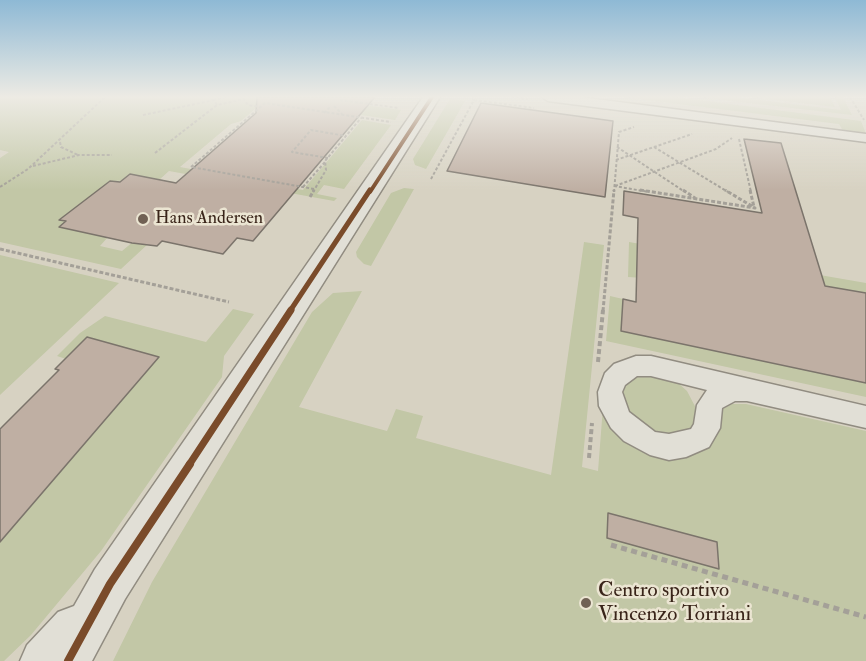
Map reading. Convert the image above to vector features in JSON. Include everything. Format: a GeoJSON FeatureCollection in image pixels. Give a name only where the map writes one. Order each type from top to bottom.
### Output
{"type":"FeatureCollection","features":[{"type":"Feature","properties":{"kind":"street"},"geometry":{"type":"LineString","coordinates":[[68,661],[110,584],[402,128]]}},
{"type":"Feature","properties":{"kind":"street"},"geometry":{"type":"LineString","coordinates":[[787,128],[866,138]]}},
{"type":"Feature","properties":{"kind":"street"},"geometry":{"type":"LineString","coordinates":[[747,390],[733,390],[715,398],[710,405],[707,428],[700,438],[686,445],[669,447],[650,443],[633,434],[620,420],[612,406],[610,392],[614,380],[623,371],[636,366],[651,366],[866,417]]}},
{"type":"Feature","properties":{"kind":"street"},"geometry":{"type":"LineString","coordinates":[[43,661],[110,584]]}},
{"type":"Feature","properties":{"kind":"path"},"geometry":{"type":"LineString","coordinates":[[0,187],[28,169],[73,128]]}},
{"type":"Feature","properties":{"kind":"path"},"geometry":{"type":"LineString","coordinates":[[155,153],[187,128]]}},
{"type":"Feature","properties":{"kind":"path"},"geometry":{"type":"LineString","coordinates":[[237,128],[191,167],[314,189]]}},
{"type":"Feature","properties":{"kind":"path"},"geometry":{"type":"LineString","coordinates":[[303,187],[353,128]]}},
{"type":"Feature","properties":{"kind":"path"},"geometry":{"type":"LineString","coordinates":[[431,179],[459,128]]}},
{"type":"Feature","properties":{"kind":"path"},"geometry":{"type":"LineString","coordinates":[[597,367],[619,132],[631,128]]}},
{"type":"Feature","properties":{"kind":"path"},"geometry":{"type":"LineString","coordinates":[[327,159],[292,152],[311,130],[346,136]]}},
{"type":"Feature","properties":{"kind":"path"},"geometry":{"type":"LineString","coordinates":[[616,160],[696,133]]}},
{"type":"Feature","properties":{"kind":"path"},"geometry":{"type":"LineString","coordinates":[[614,186],[716,149],[738,135],[755,208]]}},
{"type":"Feature","properties":{"kind":"path"},"geometry":{"type":"LineString","coordinates":[[62,139],[58,143],[61,147],[79,155]]}},
{"type":"Feature","properties":{"kind":"path"},"geometry":{"type":"LineString","coordinates":[[617,147],[696,199]]}},
{"type":"Feature","properties":{"kind":"path"},"geometry":{"type":"LineString","coordinates":[[654,147],[755,208]]}},
{"type":"Feature","properties":{"kind":"path"},"geometry":{"type":"LineString","coordinates":[[28,169],[46,161],[79,155],[112,155]]}},
{"type":"Feature","properties":{"kind":"path"},"geometry":{"type":"LineString","coordinates":[[309,197],[326,170],[327,159]]}},
{"type":"Feature","properties":{"kind":"path"},"geometry":{"type":"LineString","coordinates":[[614,186],[755,208]]}},
{"type":"Feature","properties":{"kind":"path"},"geometry":{"type":"LineString","coordinates":[[0,249],[229,302]]}},
{"type":"Feature","properties":{"kind":"path"},"geometry":{"type":"LineString","coordinates":[[589,458],[593,412]]}},
{"type":"Feature","properties":{"kind":"path"},"geometry":{"type":"LineString","coordinates":[[611,545],[866,616]]}},
{"type":"Feature","properties":{"kind":"green space"},"geometry":{"type":"Polygon","coordinates":[[[0,128],[226,128],[180,167],[303,190],[355,128],[389,128],[344,189],[324,185],[317,194],[337,198],[334,201],[169,171],[159,180],[110,181],[60,219],[108,237],[100,246],[122,251],[134,241],[148,244],[121,269],[0,242],[0,158],[9,152],[0,150],[0,128]]]}},
{"type":"Feature","properties":{"kind":"green space"},"geometry":{"type":"Polygon","coordinates":[[[432,128],[450,128],[426,169],[415,165],[413,159],[432,128]]]}},
{"type":"Feature","properties":{"kind":"green space"},"geometry":{"type":"Polygon","coordinates":[[[841,128],[864,128],[866,134],[843,131],[841,128]]]}},
{"type":"Feature","properties":{"kind":"green space"},"geometry":{"type":"Polygon","coordinates":[[[404,188],[414,189],[371,266],[364,264],[357,257],[356,252],[391,193],[404,188]]]}},
{"type":"Feature","properties":{"kind":"green space"},"geometry":{"type":"Polygon","coordinates":[[[584,242],[604,245],[582,467],[598,471],[603,407],[649,451],[718,418],[723,409],[732,404],[746,404],[866,431],[866,661],[113,661],[152,582],[312,312],[333,293],[362,291],[299,407],[387,431],[396,409],[423,416],[416,438],[551,475],[584,242]]]}},
{"type":"Feature","properties":{"kind":"green space"},"geometry":{"type":"Polygon","coordinates":[[[629,242],[866,283],[866,293],[628,277],[629,242]]]}},
{"type":"Feature","properties":{"kind":"green space"},"geometry":{"type":"Polygon","coordinates":[[[0,255],[119,283],[0,395],[0,255]]]}},
{"type":"Feature","properties":{"kind":"green space"},"geometry":{"type":"Polygon","coordinates":[[[610,296],[623,299],[621,331],[866,383],[866,397],[606,341],[610,296]]]}},
{"type":"Feature","properties":{"kind":"green space"},"geometry":{"type":"Polygon","coordinates":[[[233,309],[254,314],[224,356],[222,377],[101,551],[31,635],[4,661],[0,661],[0,542],[158,358],[66,359],[57,356],[80,333],[105,316],[206,342],[233,309]]]}},
{"type":"Feature","properties":{"kind":"green space"},"geometry":{"type":"Polygon","coordinates":[[[640,373],[653,373],[677,382],[687,391],[698,412],[697,423],[691,431],[681,437],[652,435],[628,417],[620,394],[623,384],[640,373]]]}},
{"type":"Feature","properties":{"kind":"building"},"geometry":{"type":"Polygon","coordinates":[[[239,128],[349,128],[253,241],[237,238],[223,254],[162,241],[157,246],[132,243],[59,227],[66,221],[59,220],[110,181],[120,182],[130,174],[176,183],[239,128]]]}},
{"type":"Feature","properties":{"kind":"building"},"geometry":{"type":"Polygon","coordinates":[[[469,128],[612,128],[605,197],[447,171],[469,128]]]}},
{"type":"Feature","properties":{"kind":"building"},"geometry":{"type":"Polygon","coordinates":[[[744,139],[781,143],[825,286],[866,293],[866,383],[621,331],[623,299],[636,302],[638,218],[623,215],[624,191],[762,213],[744,139]]]}},
{"type":"Feature","properties":{"kind":"building"},"geometry":{"type":"Polygon","coordinates":[[[87,337],[159,357],[0,542],[0,429],[59,370],[55,369],[87,337]]]}},
{"type":"Feature","properties":{"kind":"building"},"geometry":{"type":"Polygon","coordinates":[[[608,513],[717,542],[719,569],[607,538],[608,513]]]}},
{"type":"Feature","properties":{"kind":"transit line"},"geometry":{"type":"LineString","coordinates":[[68,661],[110,584],[412,128]]}},
{"type":"Feature","properties":{"kind":"place","name":"Hans Andersen"},"geometry":{"type":"Point","coordinates":[143,219]}},
{"type":"Feature","properties":{"kind":"place","name":"Centro sportivo Vincenzo Torriani"},"geometry":{"type":"Point","coordinates":[586,603]}}]}
